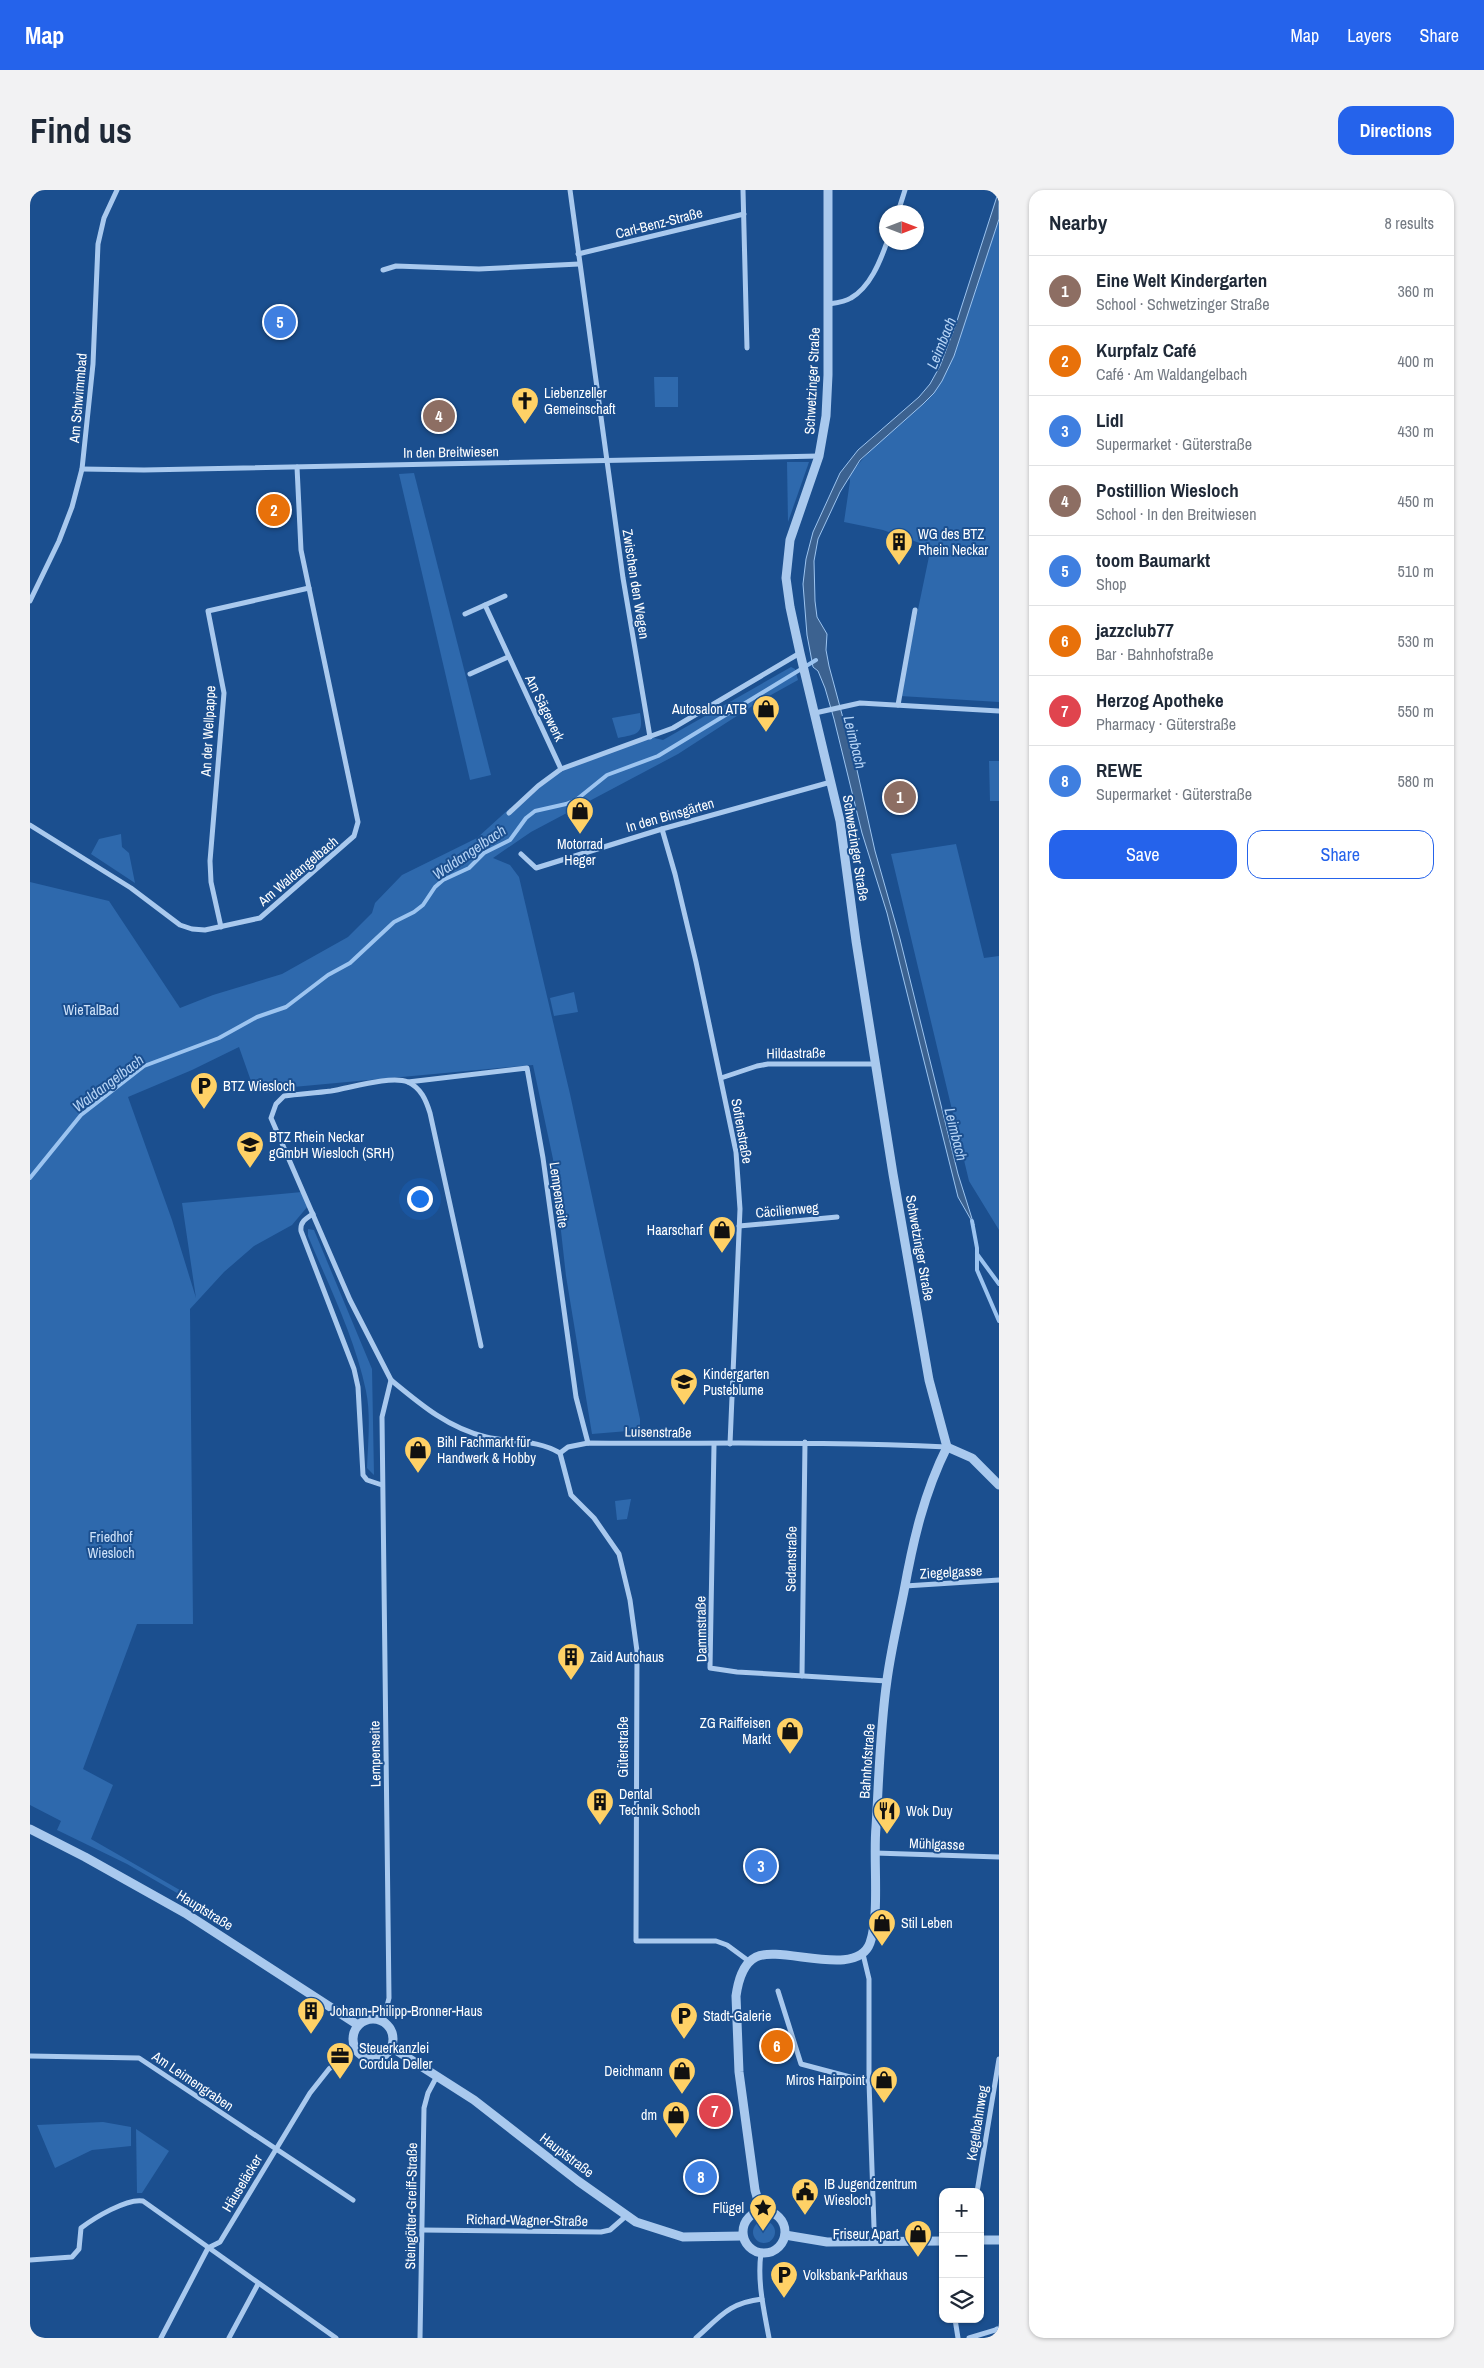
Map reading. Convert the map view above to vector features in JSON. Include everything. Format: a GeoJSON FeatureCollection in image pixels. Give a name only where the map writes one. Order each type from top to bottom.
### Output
{"type":"FeatureCollection","features":[{"type":"Feature","properties":{"kind":"street","name":"Am Schwimmbad"},"geometry":{"type":"LineString","coordinates":[[30,601],[69,516],[82,469],[91,383],[98,244],[104,218],[117,190]]}},
{"type":"Feature","properties":{"kind":"street","name":"Zwischen den Wegen"},"geometry":{"type":"LineString","coordinates":[[570,190],[623,578],[650,736]]}},
{"type":"Feature","properties":{"kind":"street"},"geometry":{"type":"LineString","coordinates":[[743,190],[747,348]]}},
{"type":"Feature","properties":{"kind":"street","name":"Schwetzinger Straße"},"geometry":{"type":"LineString","coordinates":[[828,190],[827,408],[820,456],[790,540],[786,578],[790,607],[805,676],[840,821],[874,1064],[929,1380],[947,1448]]}},
{"type":"Feature","properties":{"kind":"street"},"geometry":{"type":"LineString","coordinates":[[900,205],[905,190]]}},
{"type":"Feature","properties":{"kind":"street","name":"Carl-Benz-Straße"},"geometry":{"type":"LineString","coordinates":[[578,254],[744,214]]}},
{"type":"Feature","properties":{"kind":"street"},"geometry":{"type":"LineString","coordinates":[[828,304],[850,299],[864,288],[884,250]]}},
{"type":"Feature","properties":{"kind":"street"},"geometry":{"type":"LineString","coordinates":[[382,270],[396,266],[480,269],[579,264]]}},
{"type":"Feature","properties":{"kind":"street","name":"In den Breitwiesen"},"geometry":{"type":"LineString","coordinates":[[82,469],[144,470],[820,456]]}},
{"type":"Feature","properties":{"kind":"street","name":"Am Waldangelbach"},"geometry":{"type":"LineString","coordinates":[[30,824],[131,888],[180,925],[192,929],[221,927],[254,920],[268,913],[350,841],[357,831],[358,822],[299,541],[297,467]]}},
{"type":"Feature","properties":{"kind":"street","name":"An der Wellpappe"},"geometry":{"type":"LineString","coordinates":[[221,927],[211,882],[210,861],[224,693],[208,611],[309,588]]}},
{"type":"Feature","properties":{"kind":"street"},"geometry":{"type":"LineString","coordinates":[[465,614],[505,596]]}},
{"type":"Feature","properties":{"kind":"street","name":"Am Sägewerk"},"geometry":{"type":"LineString","coordinates":[[485,605],[562,769]]}},
{"type":"Feature","properties":{"kind":"street"},"geometry":{"type":"LineString","coordinates":[[898,705],[915,610]]}},
{"type":"Feature","properties":{"kind":"street"},"geometry":{"type":"LineString","coordinates":[[509,813],[538,786],[562,769],[673,728],[801,656]]}},
{"type":"Feature","properties":{"kind":"street"},"geometry":{"type":"LineString","coordinates":[[470,674],[508,657]]}},
{"type":"Feature","properties":{"kind":"street"},"geometry":{"type":"LineString","coordinates":[[815,713],[850,704],[999,711]]}},
{"type":"Feature","properties":{"kind":"street","name":"In den Binsgärten"},"geometry":{"type":"LineString","coordinates":[[521,854],[536,868],[662,829],[831,782]]}},
{"type":"Feature","properties":{"kind":"street","name":"Sofienstraße"},"geometry":{"type":"LineString","coordinates":[[662,829],[675,874],[736,1152],[739,1226],[730,1444]]}},
{"type":"Feature","properties":{"kind":"street","name":"Hildastraße"},"geometry":{"type":"LineString","coordinates":[[720,1078],[768,1064],[874,1064]]}},
{"type":"Feature","properties":{"kind":"street","name":"Lempenseite"},"geometry":{"type":"LineString","coordinates":[[383,2022],[389,1998],[382,1417],[391,1380],[354,1308],[271,1118],[276,1104],[284,1096],[331,1091],[395,1080],[408,1082],[527,1068],[543,1158],[576,1396],[588,1443]]}},
{"type":"Feature","properties":{"kind":"street"},"geometry":{"type":"LineString","coordinates":[[408,1082],[420,1091],[426,1099],[430,1113],[481,1346]]}},
{"type":"Feature","properties":{"kind":"street"},"geometry":{"type":"LineString","coordinates":[[313,1214],[304,1220],[301,1232],[354,1369],[358,1395],[363,1475],[367,1480],[382,1484]]}},
{"type":"Feature","properties":{"kind":"street","name":"Cäcilienweg"},"geometry":{"type":"LineString","coordinates":[[739,1226],[837,1217]]}},
{"type":"Feature","properties":{"kind":"street"},"geometry":{"type":"LineString","coordinates":[[391,1380],[425,1408],[462,1430],[499,1440],[532,1442],[548,1446],[560,1454]]}},
{"type":"Feature","properties":{"kind":"street","name":"Luisenstraße"},"geometry":{"type":"LineString","coordinates":[[560,1454],[568,1447],[588,1443],[730,1444],[805,1442],[947,1448]]}},
{"type":"Feature","properties":{"kind":"street","name":"Sedanstraße"},"geometry":{"type":"LineString","coordinates":[[802,1676],[805,1442]]}},
{"type":"Feature","properties":{"kind":"street","name":"Dammstraße"},"geometry":{"type":"LineString","coordinates":[[714,1444],[710,1668],[738,1672],[887,1681]]}},
{"type":"Feature","properties":{"kind":"street"},"geometry":{"type":"LineString","coordinates":[[947,1448],[972,1458],[999,1485]]}},
{"type":"Feature","properties":{"kind":"street","name":"Bahnhofstraße"},"geometry":{"type":"LineString","coordinates":[[863,1954],[869,1945],[874,1925],[875,1853],[887,1681],[916,1530],[929,1487],[947,1448]]}},
{"type":"Feature","properties":{"kind":"street","name":"Güterstraße"},"geometry":{"type":"LineString","coordinates":[[560,1454],[571,1495],[594,1518],[619,1554],[630,1600],[637,1651],[636,1941],[716,1941],[727,1945],[750,1962]]}},
{"type":"Feature","properties":{"kind":"street","name":"Ziegelgasse"},"geometry":{"type":"LineString","coordinates":[[905,1586],[999,1580]]}},
{"type":"Feature","properties":{"kind":"street","name":"Hauptstraße"},"geometry":{"type":"LineString","coordinates":[[30,1829],[85,1856],[185,1913],[358,2025]]}},
{"type":"Feature","properties":{"kind":"street","name":"Mühlgasse"},"geometry":{"type":"LineString","coordinates":[[875,1853],[999,1857]]}},
{"type":"Feature","properties":{"kind":"street"},"geometry":{"type":"LineString","coordinates":[[761,2211],[754,2182],[739,2069],[736,1996],[742,1973],[750,1962],[762,1956],[838,1960],[850,1959],[863,1954],[869,1979],[869,2082],[874,2227]]}},
{"type":"Feature","properties":{"kind":"street"},"geometry":{"type":"LineString","coordinates":[[778,1991],[801,2064],[869,2082]]}},
{"type":"Feature","properties":{"kind":"street"},"geometry":{"type":"LineString","coordinates":[[373,2019],[383,2022],[392,2033],[391,2047],[385,2054],[377,2058],[364,2057],[357,2051],[353,2038],[358,2025],[373,2019]]}},
{"type":"Feature","properties":{"kind":"street","name":"Hauptstraße"},"geometry":{"type":"LineString","coordinates":[[391,2047],[474,2100],[626,2216],[646,2227],[683,2237],[743,2236]]}},
{"type":"Feature","properties":{"kind":"street","name":"Häuseläcker"},"geometry":{"type":"LineString","coordinates":[[161,2338],[208,2248],[220,2242],[310,2093],[329,2069],[341,2059],[357,2051]]}},
{"type":"Feature","properties":{"kind":"street","name":"Am Leimengraben"},"geometry":{"type":"LineString","coordinates":[[30,2056],[139,2058],[352,2200]]}},
{"type":"Feature","properties":{"kind":"street","name":"Kegelbahnweg"},"geometry":{"type":"LineString","coordinates":[[978,2188],[999,2059]]}},
{"type":"Feature","properties":{"kind":"street","name":"Steingötter-Greiff-Straße"},"geometry":{"type":"LineString","coordinates":[[420,2338],[424,2108],[428,2093],[437,2076]]}},
{"type":"Feature","properties":{"kind":"street"},"geometry":{"type":"LineString","coordinates":[[30,2260],[72,2257],[79,2249],[80,2228],[125,2204],[136,2200],[144,2201],[336,2338]]}},
{"type":"Feature","properties":{"kind":"street"},"geometry":{"type":"LineString","coordinates":[[761,2211],[777,2215],[784,2224],[785,2235],[779,2247],[768,2253],[761,2253],[749,2248],[743,2236],[745,2223],[754,2213],[761,2211]]}},
{"type":"Feature","properties":{"kind":"street","name":"Richard-Wagner-Straße"},"geometry":{"type":"LineString","coordinates":[[422,2230],[601,2232],[610,2230],[626,2216]]}},
{"type":"Feature","properties":{"kind":"street"},"geometry":{"type":"LineString","coordinates":[[785,2235],[827,2242],[939,2241]]}},
{"type":"Feature","properties":{"kind":"street"},"geometry":{"type":"LineString","coordinates":[[984,2240],[999,2240]]}},
{"type":"Feature","properties":{"kind":"street"},"geometry":{"type":"LineString","coordinates":[[761,2253],[759,2266],[762,2300],[769,2338]]}},
{"type":"Feature","properties":{"kind":"street"},"geometry":{"type":"LineString","coordinates":[[229,2338],[258,2284]]}},
{"type":"Feature","properties":{"kind":"street"},"geometry":{"type":"LineString","coordinates":[[696,2338],[732,2307],[746,2301],[762,2300]]}},
{"type":"Feature","properties":{"kind":"street"},"geometry":{"type":"LineString","coordinates":[[956,2323],[958,2338]]}},
{"type":"Feature","properties":{"kind":"street"},"geometry":{"type":"LineString","coordinates":[[969,2338],[998,2329],[999,2337]]}},
{"type":"Feature","properties":{"kind":"green space"},"geometry":{"type":"Polygon","coordinates":[[[999,219],[999,702],[900,696],[931,547],[883,530],[844,522],[850,481],[849,475],[874,446],[934,393],[954,356],[999,219]]]}},
{"type":"Feature","properties":{"kind":"green space"},"geometry":{"type":"Polygon","coordinates":[[[654,377],[678,377],[678,407],[655,407],[654,377]]]}},
{"type":"Feature","properties":{"kind":"green space"},"geometry":{"type":"Polygon","coordinates":[[[787,462],[809,462],[788,522],[787,462]]]}},
{"type":"Feature","properties":{"kind":"green space"},"geometry":{"type":"Polygon","coordinates":[[[414,473],[491,775],[470,780],[399,474],[414,473]]]}},
{"type":"Feature","properties":{"kind":"green space"},"geometry":{"type":"Polygon","coordinates":[[[791,667],[795,669],[798,680],[760,701],[678,754],[531,832],[493,858],[510,865],[519,877],[570,1094],[640,1419],[640,1430],[592,1434],[566,1276],[553,1159],[533,1065],[293,1087],[265,1093],[251,1081],[239,1047],[192,1070],[128,1097],[172,1220],[196,1298],[182,1203],[302,1192],[308,1206],[292,1225],[254,1246],[224,1272],[190,1309],[193,1624],[137,1624],[83,1769],[113,1785],[91,1839],[185,1893],[177,1893],[127,1864],[57,1830],[61,1821],[30,1805],[30,882],[109,901],[180,1008],[213,995],[282,974],[348,937],[372,913],[375,903],[402,875],[477,838],[510,808],[511,810],[561,769],[650,737],[663,740],[791,667]]]}},
{"type":"Feature","properties":{"kind":"green space"},"geometry":{"type":"Polygon","coordinates":[[[640,713],[640,730],[630,736],[618,738],[612,718],[640,713]]]}},
{"type":"Feature","properties":{"kind":"green space"},"geometry":{"type":"Polygon","coordinates":[[[989,761],[999,761],[999,801],[990,801],[989,761]]]}},
{"type":"Feature","properties":{"kind":"green space"},"geometry":{"type":"Polygon","coordinates":[[[121,834],[122,847],[129,853],[135,883],[91,854],[99,839],[121,834]]]}},
{"type":"Feature","properties":{"kind":"green space"},"geometry":{"type":"Polygon","coordinates":[[[956,844],[984,958],[999,956],[999,1230],[969,1181],[891,854],[956,844]]]}},
{"type":"Feature","properties":{"kind":"green space"},"geometry":{"type":"Polygon","coordinates":[[[574,992],[578,1012],[554,1016],[550,998],[574,992]]]}},
{"type":"Feature","properties":{"kind":"green space"},"geometry":{"type":"Polygon","coordinates":[[[308,1229],[314,1230],[372,1369],[374,1475],[367,1468],[368,1410],[361,1371],[341,1312],[308,1236],[308,1229]]]}},
{"type":"Feature","properties":{"kind":"green space"},"geometry":{"type":"Polygon","coordinates":[[[631,1499],[627,1519],[617,1520],[615,1501],[631,1499]]]}},
{"type":"Feature","properties":{"kind":"green space"},"geometry":{"type":"Polygon","coordinates":[[[103,2122],[131,2127],[131,2146],[92,2150],[55,2168],[37,2125],[103,2122]]]}},
{"type":"Feature","properties":{"kind":"green space"},"geometry":{"type":"Polygon","coordinates":[[[136,2129],[169,2151],[142,2193],[137,2193],[136,2129]]]}},
{"type":"Feature","properties":{"kind":"green space"},"geometry":{"type":"Polygon","coordinates":[[[764,2221],[772,2224],[775,2232],[772,2240],[764,2243],[756,2240],[753,2232],[756,2224],[764,2221]]]}},
{"type":"Feature","properties":{"kind":"shaded area"},"geometry":{"type":"Polygon","coordinates":[[[999,190],[999,219],[954,356],[942,381],[923,404],[860,460],[840,492],[818,539],[814,561],[817,617],[827,634],[826,650],[829,666],[857,770],[875,851],[900,939],[958,1174],[974,1225],[958,1197],[887,913],[862,833],[834,719],[825,688],[818,671],[813,667],[807,635],[803,584],[806,559],[813,532],[840,473],[858,450],[919,397],[930,384],[940,366],[956,324],[999,190]]]}},
{"type":"Feature","properties":{"kind":"waterway","name":"Waldangelbach"},"geometry":{"type":"LineString","coordinates":[[30,1178],[81,1115],[144,1066],[219,1038],[257,1017],[286,1007],[328,975],[350,963],[394,922],[423,905],[435,887],[443,880],[469,868],[484,853],[510,840],[526,818],[535,811],[576,800],[607,775],[658,756],[816,660]]}},
{"type":"Feature","properties":{"kind":"waterway","name":"Leimbach"},"geometry":{"type":"LineString","coordinates":[[972,1221],[977,1248],[977,1270],[999,1321]]}},
{"type":"Feature","properties":{"kind":"waterway"},"geometry":{"type":"LineString","coordinates":[[977,1254],[999,1284]]}},
{"type":"Feature","properties":{"kind":"place","name":"toom Baumarkt"},"geometry":{"type":"Point","coordinates":[280,322]}},
{"type":"Feature","properties":{"kind":"place","name":"Postillion Wiesloch"},"geometry":{"type":"Point","coordinates":[439,416]}},
{"type":"Feature","properties":{"kind":"place","name":"Liebenzeller Gemeinschaft"},"geometry":{"type":"Point","coordinates":[525,425]}},
{"type":"Feature","properties":{"kind":"place","name":"Kurpfalz Café"},"geometry":{"type":"Point","coordinates":[274,510]}},
{"type":"Feature","properties":{"kind":"place","name":"WG des BTZ Rhein Neckar"},"geometry":{"type":"Point","coordinates":[899,566]}},
{"type":"Feature","properties":{"kind":"place","name":"Autosalon ATB"},"geometry":{"type":"Point","coordinates":[766,733]}},
{"type":"Feature","properties":{"kind":"place","name":"Eine Welt Kindergarten"},"geometry":{"type":"Point","coordinates":[900,797]}},
{"type":"Feature","properties":{"kind":"place","name":"Motorrad Heger"},"geometry":{"type":"Point","coordinates":[580,835]}},
{"type":"Feature","properties":{"kind":"place","name":"BTZ Wiesloch"},"geometry":{"type":"Point","coordinates":[204,1110]}},
{"type":"Feature","properties":{"kind":"place","name":"BTZ Rhein Neckar gGmbH Wiesloch (SRH)"},"geometry":{"type":"Point","coordinates":[250,1169]}},
{"type":"Feature","properties":{"kind":"place","name":"Haarscharf"},"geometry":{"type":"Point","coordinates":[722,1254]}},
{"type":"Feature","properties":{"kind":"place","name":"Kindergarten Pusteblume"},"geometry":{"type":"Point","coordinates":[684,1406]}},
{"type":"Feature","properties":{"kind":"place","name":"Bihl Fachmarkt für Handwerk & Hobby"},"geometry":{"type":"Point","coordinates":[418,1474]}},
{"type":"Feature","properties":{"kind":"place","name":"Zaid Autohaus"},"geometry":{"type":"Point","coordinates":[571,1681]}},
{"type":"Feature","properties":{"kind":"place","name":"ZG Raiffeisen Markt"},"geometry":{"type":"Point","coordinates":[790,1755]}},
{"type":"Feature","properties":{"kind":"place","name":"Dental Technik Schoch"},"geometry":{"type":"Point","coordinates":[600,1826]}},
{"type":"Feature","properties":{"kind":"place","name":"Wok Duy"},"geometry":{"type":"Point","coordinates":[887,1835]}},
{"type":"Feature","properties":{"kind":"place","name":"Lidl"},"geometry":{"type":"Point","coordinates":[761,1866]}},
{"type":"Feature","properties":{"kind":"place","name":"Stil Leben"},"geometry":{"type":"Point","coordinates":[882,1947]}},
{"type":"Feature","properties":{"kind":"place","name":"Johann-Philipp-Bronner-Haus"},"geometry":{"type":"Point","coordinates":[311,2035]}},
{"type":"Feature","properties":{"kind":"place","name":"Stadt-Galerie"},"geometry":{"type":"Point","coordinates":[684,2040]}},
{"type":"Feature","properties":{"kind":"place","name":"jazzclub77"},"geometry":{"type":"Point","coordinates":[777,2046]}},
{"type":"Feature","properties":{"kind":"place","name":"Steuerkanzlei Cordula Deller"},"geometry":{"type":"Point","coordinates":[340,2080]}},
{"type":"Feature","properties":{"kind":"place","name":"Deichmann"},"geometry":{"type":"Point","coordinates":[682,2095]}},
{"type":"Feature","properties":{"kind":"place","name":"Miros Hairpoint"},"geometry":{"type":"Point","coordinates":[884,2104]}},
{"type":"Feature","properties":{"kind":"place","name":"Herzog Apotheke"},"geometry":{"type":"Point","coordinates":[715,2111]}},
{"type":"Feature","properties":{"kind":"place","name":"dm"},"geometry":{"type":"Point","coordinates":[676,2139]}},
{"type":"Feature","properties":{"kind":"place","name":"REWE"},"geometry":{"type":"Point","coordinates":[701,2177]}},
{"type":"Feature","properties":{"kind":"place","name":"IB Jugendzentrum Wiesloch"},"geometry":{"type":"Point","coordinates":[805,2216]}},
{"type":"Feature","properties":{"kind":"place","name":"Flügel"},"geometry":{"type":"Point","coordinates":[763,2232]}},
{"type":"Feature","properties":{"kind":"place","name":"Friseur Apart"},"geometry":{"type":"Point","coordinates":[918,2258]}},
{"type":"Feature","properties":{"kind":"place","name":"Volksbank-Parkhaus"},"geometry":{"type":"Point","coordinates":[784,2299]}},
{"type":"Feature","properties":{"kind":"park label","name":"WieTalBad"},"geometry":{"type":"Point","coordinates":[91,1010]}},
{"type":"Feature","properties":{"kind":"park label","name":"Friedhof Wiesloch"},"geometry":{"type":"Point","coordinates":[111,1545]}}]}
